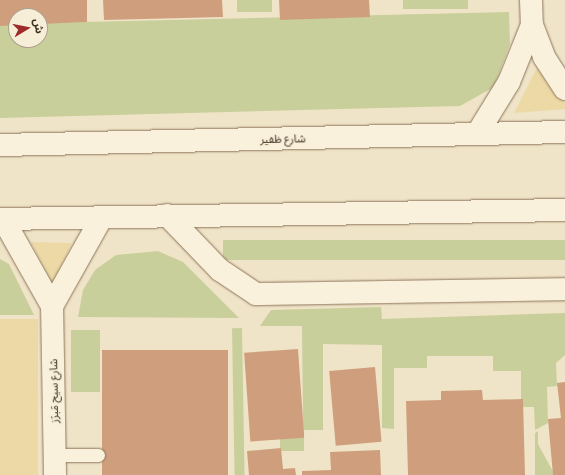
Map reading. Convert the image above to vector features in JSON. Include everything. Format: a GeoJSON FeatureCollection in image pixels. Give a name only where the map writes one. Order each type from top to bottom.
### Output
{"type":"FeatureCollection","features":[{"type":"Feature","properties":{"kind":"main road"},"geometry":{"type":"LineString","coordinates":[[531,0],[532,24],[544,56],[565,89]]}},
{"type":"Feature","properties":{"kind":"main road"},"geometry":{"type":"LineString","coordinates":[[478,134],[509,82],[532,24]]}},
{"type":"Feature","properties":{"kind":"main road","name":"شارع ظفير"},"geometry":{"type":"LineString","coordinates":[[0,145],[565,132]]}},
{"type":"Feature","properties":{"kind":"main road"},"geometry":{"type":"LineString","coordinates":[[1,219],[167,215],[565,210]]}},
{"type":"Feature","properties":{"kind":"main road"},"geometry":{"type":"LineString","coordinates":[[167,215],[220,270],[256,294],[565,289]]}},
{"type":"Feature","properties":{"kind":"main road"},"geometry":{"type":"LineString","coordinates":[[52,306],[102,217]]}},
{"type":"Feature","properties":{"kind":"main road","name":"شارع سيح مَبرَز"},"geometry":{"type":"LineString","coordinates":[[1,219],[52,306],[55,465]]}},
{"type":"Feature","properties":{"kind":"lane"},"geometry":{"type":"LineString","coordinates":[[55,465],[98,455]]}},
{"type":"Feature","properties":{"kind":"green space"},"geometry":{"type":"Polygon","coordinates":[[[237,0],[272,0],[272,12],[237,12],[237,0]]]}},
{"type":"Feature","properties":{"kind":"green space"},"geometry":{"type":"Polygon","coordinates":[[[403,0],[468,0],[468,9],[403,9],[403,0]]]}},
{"type":"Feature","properties":{"kind":"green space"},"geometry":{"type":"Polygon","coordinates":[[[509,12],[510,44],[494,87],[460,106],[0,118],[0,24],[8,24],[8,48],[48,48],[48,23],[509,12]]]}},
{"type":"Feature","properties":{"kind":"green space"},"geometry":{"type":"Polygon","coordinates":[[[223,240],[565,240],[565,260],[223,260],[223,240]]]}},
{"type":"Feature","properties":{"kind":"green space"},"geometry":{"type":"Polygon","coordinates":[[[158,251],[183,262],[239,318],[78,317],[83,290],[95,270],[116,255],[158,251]]]}},
{"type":"Feature","properties":{"kind":"green space"},"geometry":{"type":"Polygon","coordinates":[[[0,259],[9,264],[34,315],[0,315],[0,259]]]}},
{"type":"Feature","properties":{"kind":"green space"},"geometry":{"type":"Polygon","coordinates":[[[381,307],[382,319],[565,313],[565,355],[556,363],[557,386],[547,387],[548,423],[535,430],[534,407],[521,407],[521,371],[493,371],[493,356],[427,356],[427,368],[394,368],[394,429],[382,428],[382,345],[323,344],[323,430],[304,430],[304,451],[280,451],[280,419],[303,419],[302,326],[260,326],[271,310],[381,307]]]}},
{"type":"Feature","properties":{"kind":"green space"},"geometry":{"type":"Polygon","coordinates":[[[232,328],[242,328],[245,475],[235,475],[232,328]]]}},
{"type":"Feature","properties":{"kind":"green space"},"geometry":{"type":"Polygon","coordinates":[[[71,330],[100,330],[100,392],[71,392],[71,330]]]}},
{"type":"Feature","properties":{"kind":"green space"},"geometry":{"type":"Polygon","coordinates":[[[538,431],[538,444],[555,475],[535,475],[535,433],[538,431]]]}},
{"type":"Feature","properties":{"kind":"sand"},"geometry":{"type":"Polygon","coordinates":[[[544,54],[565,86],[565,109],[514,113],[544,54]]]}},
{"type":"Feature","properties":{"kind":"sand"},"geometry":{"type":"Polygon","coordinates":[[[31,242],[72,243],[52,284],[31,242]]]}},
{"type":"Feature","properties":{"kind":"sand"},"geometry":{"type":"Polygon","coordinates":[[[0,319],[38,319],[38,475],[0,475],[0,319]]]}},
{"type":"Feature","properties":{"kind":"building"},"geometry":{"type":"Polygon","coordinates":[[[0,0],[87,0],[87,22],[48,24],[48,8],[8,8],[8,26],[0,26],[0,0]]]}},
{"type":"Feature","properties":{"kind":"building"},"geometry":{"type":"Polygon","coordinates":[[[103,0],[222,0],[223,17],[104,20],[103,0]]]}},
{"type":"Feature","properties":{"kind":"building"},"geometry":{"type":"Polygon","coordinates":[[[279,0],[369,0],[370,17],[280,20],[279,0]]]}},
{"type":"Feature","properties":{"kind":"building"},"geometry":{"type":"Polygon","coordinates":[[[298,349],[304,438],[250,442],[244,353],[298,349]]]}},
{"type":"Feature","properties":{"kind":"building"},"geometry":{"type":"Polygon","coordinates":[[[102,350],[228,350],[228,475],[102,475],[102,350]]]}},
{"type":"Feature","properties":{"kind":"building"},"geometry":{"type":"Polygon","coordinates":[[[375,367],[382,442],[336,446],[329,371],[375,367]]]}},
{"type":"Feature","properties":{"kind":"building"},"geometry":{"type":"Polygon","coordinates":[[[565,382],[565,475],[553,475],[548,419],[561,418],[557,383],[565,382]]]}},
{"type":"Feature","properties":{"kind":"building"},"geometry":{"type":"Polygon","coordinates":[[[482,390],[483,400],[523,399],[525,475],[408,475],[406,401],[441,400],[441,391],[482,390]]]}},
{"type":"Feature","properties":{"kind":"building"},"geometry":{"type":"Polygon","coordinates":[[[281,448],[283,469],[295,468],[296,475],[249,475],[247,451],[281,448]]]}},
{"type":"Feature","properties":{"kind":"building"},"geometry":{"type":"Polygon","coordinates":[[[380,450],[381,475],[302,475],[302,471],[331,470],[330,452],[380,450]]]}}]}
